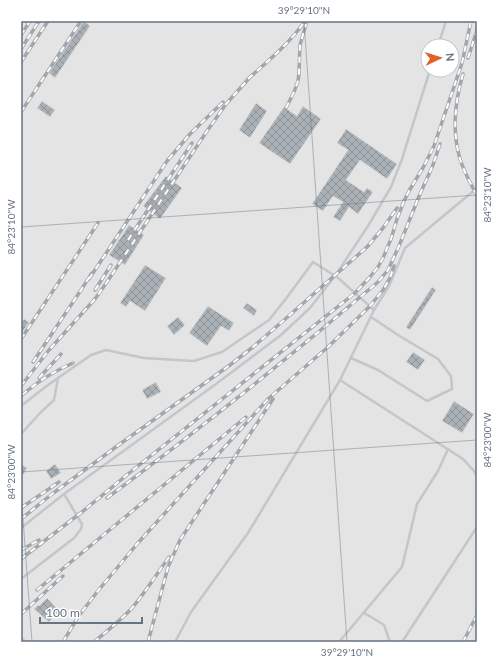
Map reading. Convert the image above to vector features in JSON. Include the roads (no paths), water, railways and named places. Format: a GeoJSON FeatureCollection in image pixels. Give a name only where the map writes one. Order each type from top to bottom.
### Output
{"type":"FeatureCollection","features":[{"type":"Feature","properties":{"kind":"lane"},"geometry":{"type":"LineString","coordinates":[[441,38],[446,21]]}},
{"type":"Feature","properties":{"kind":"lane"},"geometry":{"type":"LineString","coordinates":[[21,528],[64,494],[281,335],[310,308],[335,276],[391,188],[402,159],[427,78]]}},
{"type":"Feature","properties":{"kind":"lane"},"geometry":{"type":"LineString","coordinates":[[175,642],[191,612],[248,533],[340,380],[374,310],[389,286],[405,248],[477,188]]}},
{"type":"Feature","properties":{"kind":"lane"},"geometry":{"type":"LineString","coordinates":[[21,406],[91,355],[106,350],[144,358],[194,361],[222,352],[269,320],[313,262],[335,276],[374,310]]}},
{"type":"Feature","properties":{"kind":"lane"},"geometry":{"type":"LineString","coordinates":[[351,358],[378,370],[427,401],[452,389],[451,376],[438,359],[371,317]]}},
{"type":"Feature","properties":{"kind":"lane"},"geometry":{"type":"LineString","coordinates":[[21,434],[54,400],[58,378]]}},
{"type":"Feature","properties":{"kind":"lane"},"geometry":{"type":"LineString","coordinates":[[340,380],[463,459],[474,471],[477,477]]}},
{"type":"Feature","properties":{"kind":"lane"},"geometry":{"type":"LineString","coordinates":[[340,642],[402,567],[417,504],[438,470],[448,449]]}},
{"type":"Feature","properties":{"kind":"lane"},"geometry":{"type":"LineString","coordinates":[[21,579],[74,538],[81,529],[82,524],[64,494]]}},
{"type":"Feature","properties":{"kind":"lane"},"geometry":{"type":"LineString","coordinates":[[402,642],[477,527]]}},
{"type":"Feature","properties":{"kind":"lane"},"geometry":{"type":"LineString","coordinates":[[364,613],[384,625],[390,642]]}},
{"type":"Feature","properties":{"kind":"lane"},"geometry":{"type":"LineString","coordinates":[[21,638],[26,642]]}},
{"type":"Feature","properties":{"kind":"railway"},"geometry":{"type":"LineString","coordinates":[[21,35],[30,21]]}},
{"type":"Feature","properties":{"kind":"railway"},"geometry":{"type":"LineString","coordinates":[[21,49],[39,21]]}},
{"type":"Feature","properties":{"kind":"railway"},"geometry":{"type":"LineString","coordinates":[[21,62],[48,21]]}},
{"type":"Feature","properties":{"kind":"railway"},"geometry":{"type":"LineString","coordinates":[[21,112],[81,21]]}},
{"type":"Feature","properties":{"kind":"railway"},"geometry":{"type":"LineString","coordinates":[[248,79],[285,45],[305,21]]}},
{"type":"Feature","properties":{"kind":"railway"},"geometry":{"type":"LineString","coordinates":[[39,545],[355,293],[370,277],[383,258],[404,201],[434,146],[462,63],[471,21]]}},
{"type":"Feature","properties":{"kind":"railway"},"geometry":{"type":"LineString","coordinates":[[286,108],[298,81],[300,45],[306,24]]}},
{"type":"Feature","properties":{"kind":"railway"},"geometry":{"type":"LineString","coordinates":[[468,58],[477,30]]}},
{"type":"Feature","properties":{"kind":"railway"},"geometry":{"type":"LineString","coordinates":[[463,74],[456,106],[456,138],[460,159],[477,196]]}},
{"type":"Feature","properties":{"kind":"railway"},"geometry":{"type":"LineString","coordinates":[[21,386],[49,350],[95,299],[226,104],[252,75]]}},
{"type":"Feature","properties":{"kind":"railway"},"geometry":{"type":"LineString","coordinates":[[89,279],[167,161],[190,134],[223,102]]}},
{"type":"Feature","properties":{"kind":"railway"},"geometry":{"type":"LineString","coordinates":[[128,240],[192,143]]}},
{"type":"Feature","properties":{"kind":"railway"},"geometry":{"type":"LineString","coordinates":[[107,498],[176,446],[312,338],[378,282],[388,270],[399,246],[433,165],[440,144]]}},
{"type":"Feature","properties":{"kind":"railway"},"geometry":{"type":"LineString","coordinates":[[21,519],[52,494],[253,347],[367,247],[397,208]]}},
{"type":"Feature","properties":{"kind":"railway"},"geometry":{"type":"LineString","coordinates":[[21,339],[98,223]]}},
{"type":"Feature","properties":{"kind":"railway"},"geometry":{"type":"LineString","coordinates":[[95,290],[111,265]]}},
{"type":"Feature","properties":{"kind":"railway"},"geometry":{"type":"LineString","coordinates":[[63,642],[78,617],[137,544],[268,399],[328,347],[370,306],[383,290],[390,278],[394,266]]}},
{"type":"Feature","properties":{"kind":"railway"},"geometry":{"type":"LineString","coordinates":[[33,362],[92,273]]}},
{"type":"Feature","properties":{"kind":"railway"},"geometry":{"type":"LineString","coordinates":[[39,378],[61,354]]}},
{"type":"Feature","properties":{"kind":"railway"},"geometry":{"type":"LineString","coordinates":[[22,395],[46,377],[73,363]]}},
{"type":"Feature","properties":{"kind":"railway"},"geometry":{"type":"LineString","coordinates":[[148,642],[168,567],[180,540],[273,399]]}},
{"type":"Feature","properties":{"kind":"railway"},"geometry":{"type":"LineString","coordinates":[[37,590],[246,417]]}},
{"type":"Feature","properties":{"kind":"railway"},"geometry":{"type":"LineString","coordinates":[[21,508],[59,482]]}},
{"type":"Feature","properties":{"kind":"railway"},"geometry":{"type":"LineString","coordinates":[[21,550],[39,540]]}},
{"type":"Feature","properties":{"kind":"railway"},"geometry":{"type":"LineString","coordinates":[[21,559],[43,542]]}},
{"type":"Feature","properties":{"kind":"railway"},"geometry":{"type":"LineString","coordinates":[[94,642],[133,607],[169,557]]}},
{"type":"Feature","properties":{"kind":"railway"},"geometry":{"type":"LineString","coordinates":[[21,614],[63,576]]}},
{"type":"Feature","properties":{"kind":"railway"},"geometry":{"type":"LineString","coordinates":[[463,642],[476,617]]}}]}
